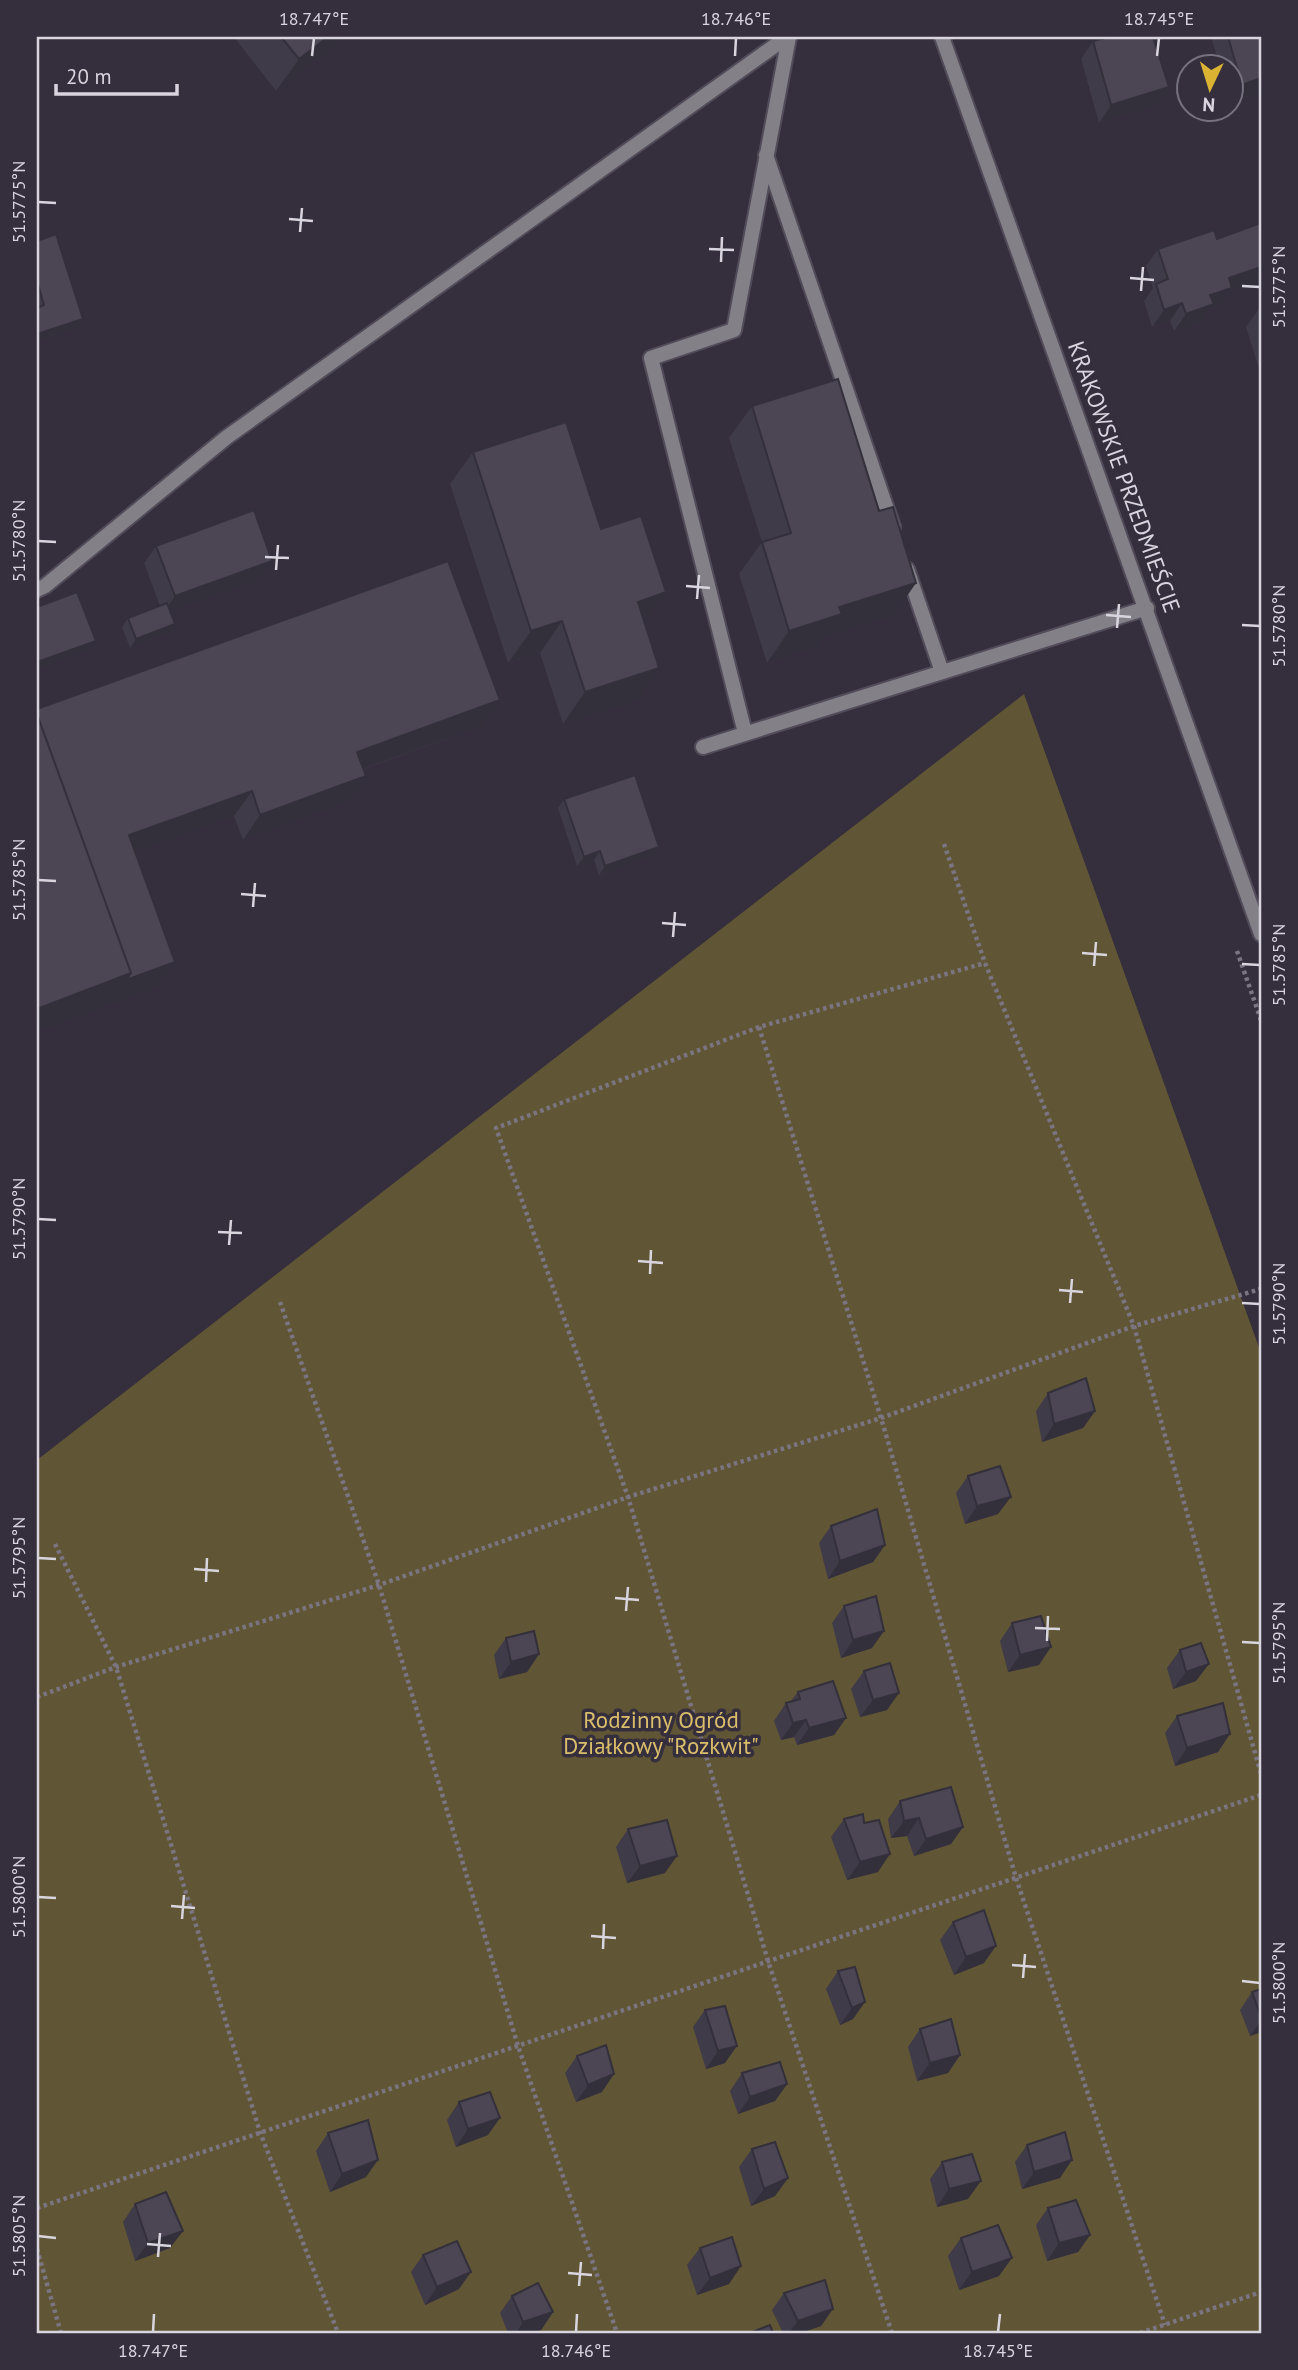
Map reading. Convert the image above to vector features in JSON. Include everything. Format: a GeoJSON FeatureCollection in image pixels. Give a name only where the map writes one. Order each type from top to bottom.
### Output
{"type":"FeatureCollection","features":[{"type":"Feature","properties":{"kind":"street"},"geometry":{"type":"LineString","coordinates":[[746,733],[651,358],[734,330],[788,37]]}},
{"type":"Feature","properties":{"kind":"street"},"geometry":{"type":"LineString","coordinates":[[37,590],[227,437],[788,37]]}},
{"type":"Feature","properties":{"kind":"street","name":"KRAKOWSKIE PRZEDMIEŚCIE"},"geometry":{"type":"LineString","coordinates":[[942,37],[1261,934]]}},
{"type":"Feature","properties":{"kind":"street"},"geometry":{"type":"LineString","coordinates":[[765,154],[942,672]]}},
{"type":"Feature","properties":{"kind":"street"},"geometry":{"type":"LineString","coordinates":[[703,747],[1147,608]]}},
{"type":"Feature","properties":{"kind":"path"},"geometry":{"type":"LineString","coordinates":[[944,844],[985,963],[1134,1326],[1261,1774]]}},
{"type":"Feature","properties":{"kind":"path"},"geometry":{"type":"LineString","coordinates":[[892,2333],[768,1961],[628,1497],[496,1128],[759,1027],[985,963]]}},
{"type":"Feature","properties":{"kind":"path"},"geometry":{"type":"LineString","coordinates":[[759,1027],[881,1418],[1016,1878],[1165,2325]]}},
{"type":"Feature","properties":{"kind":"path"},"geometry":{"type":"LineString","coordinates":[[37,1697],[116,1667],[379,1585],[628,1497],[881,1418],[1134,1326],[1261,1289]]}},
{"type":"Feature","properties":{"kind":"path"},"geometry":{"type":"LineString","coordinates":[[280,1302],[379,1585],[518,2046],[617,2333]]}},
{"type":"Feature","properties":{"kind":"path"},"geometry":{"type":"LineString","coordinates":[[55,1544],[116,1667],[260,2132],[338,2333]]}},
{"type":"Feature","properties":{"kind":"path"},"geometry":{"type":"LineString","coordinates":[[37,2208],[1261,1795]]}},
{"type":"Feature","properties":{"kind":"path"},"geometry":{"type":"LineString","coordinates":[[37,2249],[61,2333]]}},
{"type":"Feature","properties":{"kind":"path"},"geometry":{"type":"LineString","coordinates":[[1140,2333],[1261,2292]]}},
{"type":"Feature","properties":{"kind":"green space","name":"Rodzinny Ogród Działkowy \"Rozkwit\""},"geometry":{"type":"Polygon","coordinates":[[[1024,694],[1261,1353],[1261,2333],[37,2333],[37,1460],[1024,694]]]}},
{"type":"Feature","properties":{"kind":"building"},"geometry":{"type":"Polygon","coordinates":[[[281,37],[328,37],[299,59],[281,37]]]}},
{"type":"Feature","properties":{"kind":"building"},"geometry":{"type":"Polygon","coordinates":[[[1110,37],[1153,37],[1169,87],[1111,105],[1093,41],[1110,37]]]}},
{"type":"Feature","properties":{"kind":"building"},"geometry":{"type":"Polygon","coordinates":[[[1228,37],[1261,37],[1261,78],[1246,84],[1246,52],[1232,52],[1228,37]]]}},
{"type":"Feature","properties":{"kind":"building"},"geometry":{"type":"Polygon","coordinates":[[[1261,223],[1261,267],[1229,278],[1232,288],[1210,295],[1214,304],[1186,314],[1182,303],[1164,310],[1156,284],[1168,279],[1158,249],[1214,230],[1217,239],[1261,223]]]}},
{"type":"Feature","properties":{"kind":"building"},"geometry":{"type":"Polygon","coordinates":[[[56,234],[83,319],[37,334],[37,308],[44,305],[37,281],[37,241],[56,234]]]}},
{"type":"Feature","properties":{"kind":"building"},"geometry":{"type":"Polygon","coordinates":[[[838,379],[879,511],[893,507],[916,583],[839,607],[842,614],[789,631],[762,542],[791,533],[752,406],[838,379]]]}},
{"type":"Feature","properties":{"kind":"building"},"geometry":{"type":"Polygon","coordinates":[[[566,422],[601,529],[641,516],[666,592],[638,602],[659,668],[585,692],[562,621],[531,631],[473,452],[566,422]]]}},
{"type":"Feature","properties":{"kind":"building"},"geometry":{"type":"Polygon","coordinates":[[[254,510],[272,561],[175,596],[156,546],[254,510]]]}},
{"type":"Feature","properties":{"kind":"building"},"geometry":{"type":"Polygon","coordinates":[[[448,561],[500,700],[357,752],[366,776],[260,815],[252,791],[129,835],[175,962],[126,980],[131,973],[37,709],[448,561]]]}},
{"type":"Feature","properties":{"kind":"building"},"geometry":{"type":"Polygon","coordinates":[[[77,592],[96,641],[37,662],[37,607],[77,592]]]}},
{"type":"Feature","properties":{"kind":"building"},"geometry":{"type":"Polygon","coordinates":[[[167,603],[175,624],[136,639],[128,618],[167,603]]]}},
{"type":"Feature","properties":{"kind":"building"},"geometry":{"type":"Polygon","coordinates":[[[37,714],[131,973],[37,1009],[37,714]]]}},
{"type":"Feature","properties":{"kind":"building"},"geometry":{"type":"Polygon","coordinates":[[[635,775],[659,847],[605,866],[600,851],[584,857],[564,799],[635,775]]]}},
{"type":"Feature","properties":{"kind":"building"},"geometry":{"type":"Polygon","coordinates":[[[1086,1378],[1095,1411],[1054,1424],[1048,1393],[1086,1378]]]}},
{"type":"Feature","properties":{"kind":"building"},"geometry":{"type":"Polygon","coordinates":[[[1000,1466],[1011,1497],[977,1506],[968,1476],[1000,1466]]]}},
{"type":"Feature","properties":{"kind":"building"},"geometry":{"type":"Polygon","coordinates":[[[877,1509],[885,1545],[840,1561],[831,1526],[877,1509]]]}},
{"type":"Feature","properties":{"kind":"building"},"geometry":{"type":"Polygon","coordinates":[[[876,1596],[884,1631],[853,1640],[844,1606],[876,1596]]]}},
{"type":"Feature","properties":{"kind":"building"},"geometry":{"type":"Polygon","coordinates":[[[1041,1616],[1051,1647],[1020,1655],[1012,1623],[1041,1616]]]}},
{"type":"Feature","properties":{"kind":"building"},"geometry":{"type":"Polygon","coordinates":[[[534,1631],[539,1654],[511,1662],[506,1638],[534,1631]]]}},
{"type":"Feature","properties":{"kind":"building"},"geometry":{"type":"Polygon","coordinates":[[[1201,1643],[1209,1664],[1186,1672],[1180,1650],[1201,1643]]]}},
{"type":"Feature","properties":{"kind":"building"},"geometry":{"type":"Polygon","coordinates":[[[890,1663],[899,1693],[873,1700],[864,1671],[890,1663]]]}},
{"type":"Feature","properties":{"kind":"building"},"geometry":{"type":"Polygon","coordinates":[[[833,1681],[846,1718],[809,1728],[806,1720],[793,1723],[786,1703],[800,1699],[798,1692],[833,1681]]]}},
{"type":"Feature","properties":{"kind":"building"},"geometry":{"type":"Polygon","coordinates":[[[1223,1703],[1230,1734],[1187,1748],[1177,1716],[1223,1703]]]}},
{"type":"Feature","properties":{"kind":"building"},"geometry":{"type":"Polygon","coordinates":[[[951,1787],[963,1827],[926,1839],[919,1818],[904,1821],[900,1801],[951,1787]]]}},
{"type":"Feature","properties":{"kind":"building"},"geometry":{"type":"Polygon","coordinates":[[[863,1814],[864,1823],[879,1820],[890,1854],[860,1862],[844,1819],[863,1814]]]}},
{"type":"Feature","properties":{"kind":"building"},"geometry":{"type":"Polygon","coordinates":[[[667,1820],[677,1856],[640,1866],[628,1829],[667,1820]]]}},
{"type":"Feature","properties":{"kind":"building"},"geometry":{"type":"Polygon","coordinates":[[[984,1910],[996,1946],[966,1957],[953,1922],[984,1910]]]}},
{"type":"Feature","properties":{"kind":"building"},"geometry":{"type":"Polygon","coordinates":[[[855,1967],[865,2002],[852,2008],[838,1971],[855,1967]]]}},
{"type":"Feature","properties":{"kind":"building"},"geometry":{"type":"Polygon","coordinates":[[[1261,1989],[1261,2017],[1252,1992],[1261,1989]]]}},
{"type":"Feature","properties":{"kind":"building"},"geometry":{"type":"Polygon","coordinates":[[[725,2006],[737,2046],[718,2051],[705,2010],[725,2006]]]}},
{"type":"Feature","properties":{"kind":"building"},"geometry":{"type":"Polygon","coordinates":[[[951,2019],[960,2055],[930,2063],[920,2029],[951,2019]]]}},
{"type":"Feature","properties":{"kind":"building"},"geometry":{"type":"Polygon","coordinates":[[[606,2045],[614,2074],[588,2085],[577,2056],[606,2045]]]}},
{"type":"Feature","properties":{"kind":"building"},"geometry":{"type":"Polygon","coordinates":[[[780,2062],[787,2084],[750,2097],[742,2073],[780,2062]]]}},
{"type":"Feature","properties":{"kind":"building"},"geometry":{"type":"Polygon","coordinates":[[[490,2092],[500,2118],[468,2129],[459,2102],[490,2092]]]}},
{"type":"Feature","properties":{"kind":"building"},"geometry":{"type":"Polygon","coordinates":[[[368,2120],[378,2160],[342,2174],[328,2133],[368,2120]]]}},
{"type":"Feature","properties":{"kind":"building"},"geometry":{"type":"Polygon","coordinates":[[[1065,2132],[1072,2160],[1034,2172],[1027,2145],[1065,2132]]]}},
{"type":"Feature","properties":{"kind":"building"},"geometry":{"type":"Polygon","coordinates":[[[775,2142],[788,2178],[764,2189],[752,2149],[775,2142]]]}},
{"type":"Feature","properties":{"kind":"building"},"geometry":{"type":"Polygon","coordinates":[[[972,2154],[981,2181],[949,2189],[942,2162],[972,2154]]]}},
{"type":"Feature","properties":{"kind":"building"},"geometry":{"type":"Polygon","coordinates":[[[166,2192],[183,2231],[148,2243],[135,2204],[166,2192]]]}},
{"type":"Feature","properties":{"kind":"building"},"geometry":{"type":"Polygon","coordinates":[[[1076,2200],[1090,2235],[1059,2243],[1048,2208],[1076,2200]]]}},
{"type":"Feature","properties":{"kind":"building"},"geometry":{"type":"Polygon","coordinates":[[[998,2225],[1012,2258],[972,2272],[961,2238],[998,2225]]]}},
{"type":"Feature","properties":{"kind":"building"},"geometry":{"type":"Polygon","coordinates":[[[732,2237],[741,2266],[710,2278],[700,2248],[732,2237]]]}},
{"type":"Feature","properties":{"kind":"building"},"geometry":{"type":"Polygon","coordinates":[[[457,2241],[471,2272],[437,2287],[423,2255],[457,2241]]]}},
{"type":"Feature","properties":{"kind":"building"},"geometry":{"type":"Polygon","coordinates":[[[825,2280],[833,2309],[798,2321],[784,2293],[825,2280]]]}},
{"type":"Feature","properties":{"kind":"building"},"geometry":{"type":"Polygon","coordinates":[[[538,2283],[553,2312],[523,2322],[512,2296],[538,2283]]]}},
{"type":"Feature","properties":{"kind":"building"},"geometry":{"type":"Polygon","coordinates":[[[770,2325],[773,2333],[750,2333],[770,2325]]]}}]}
